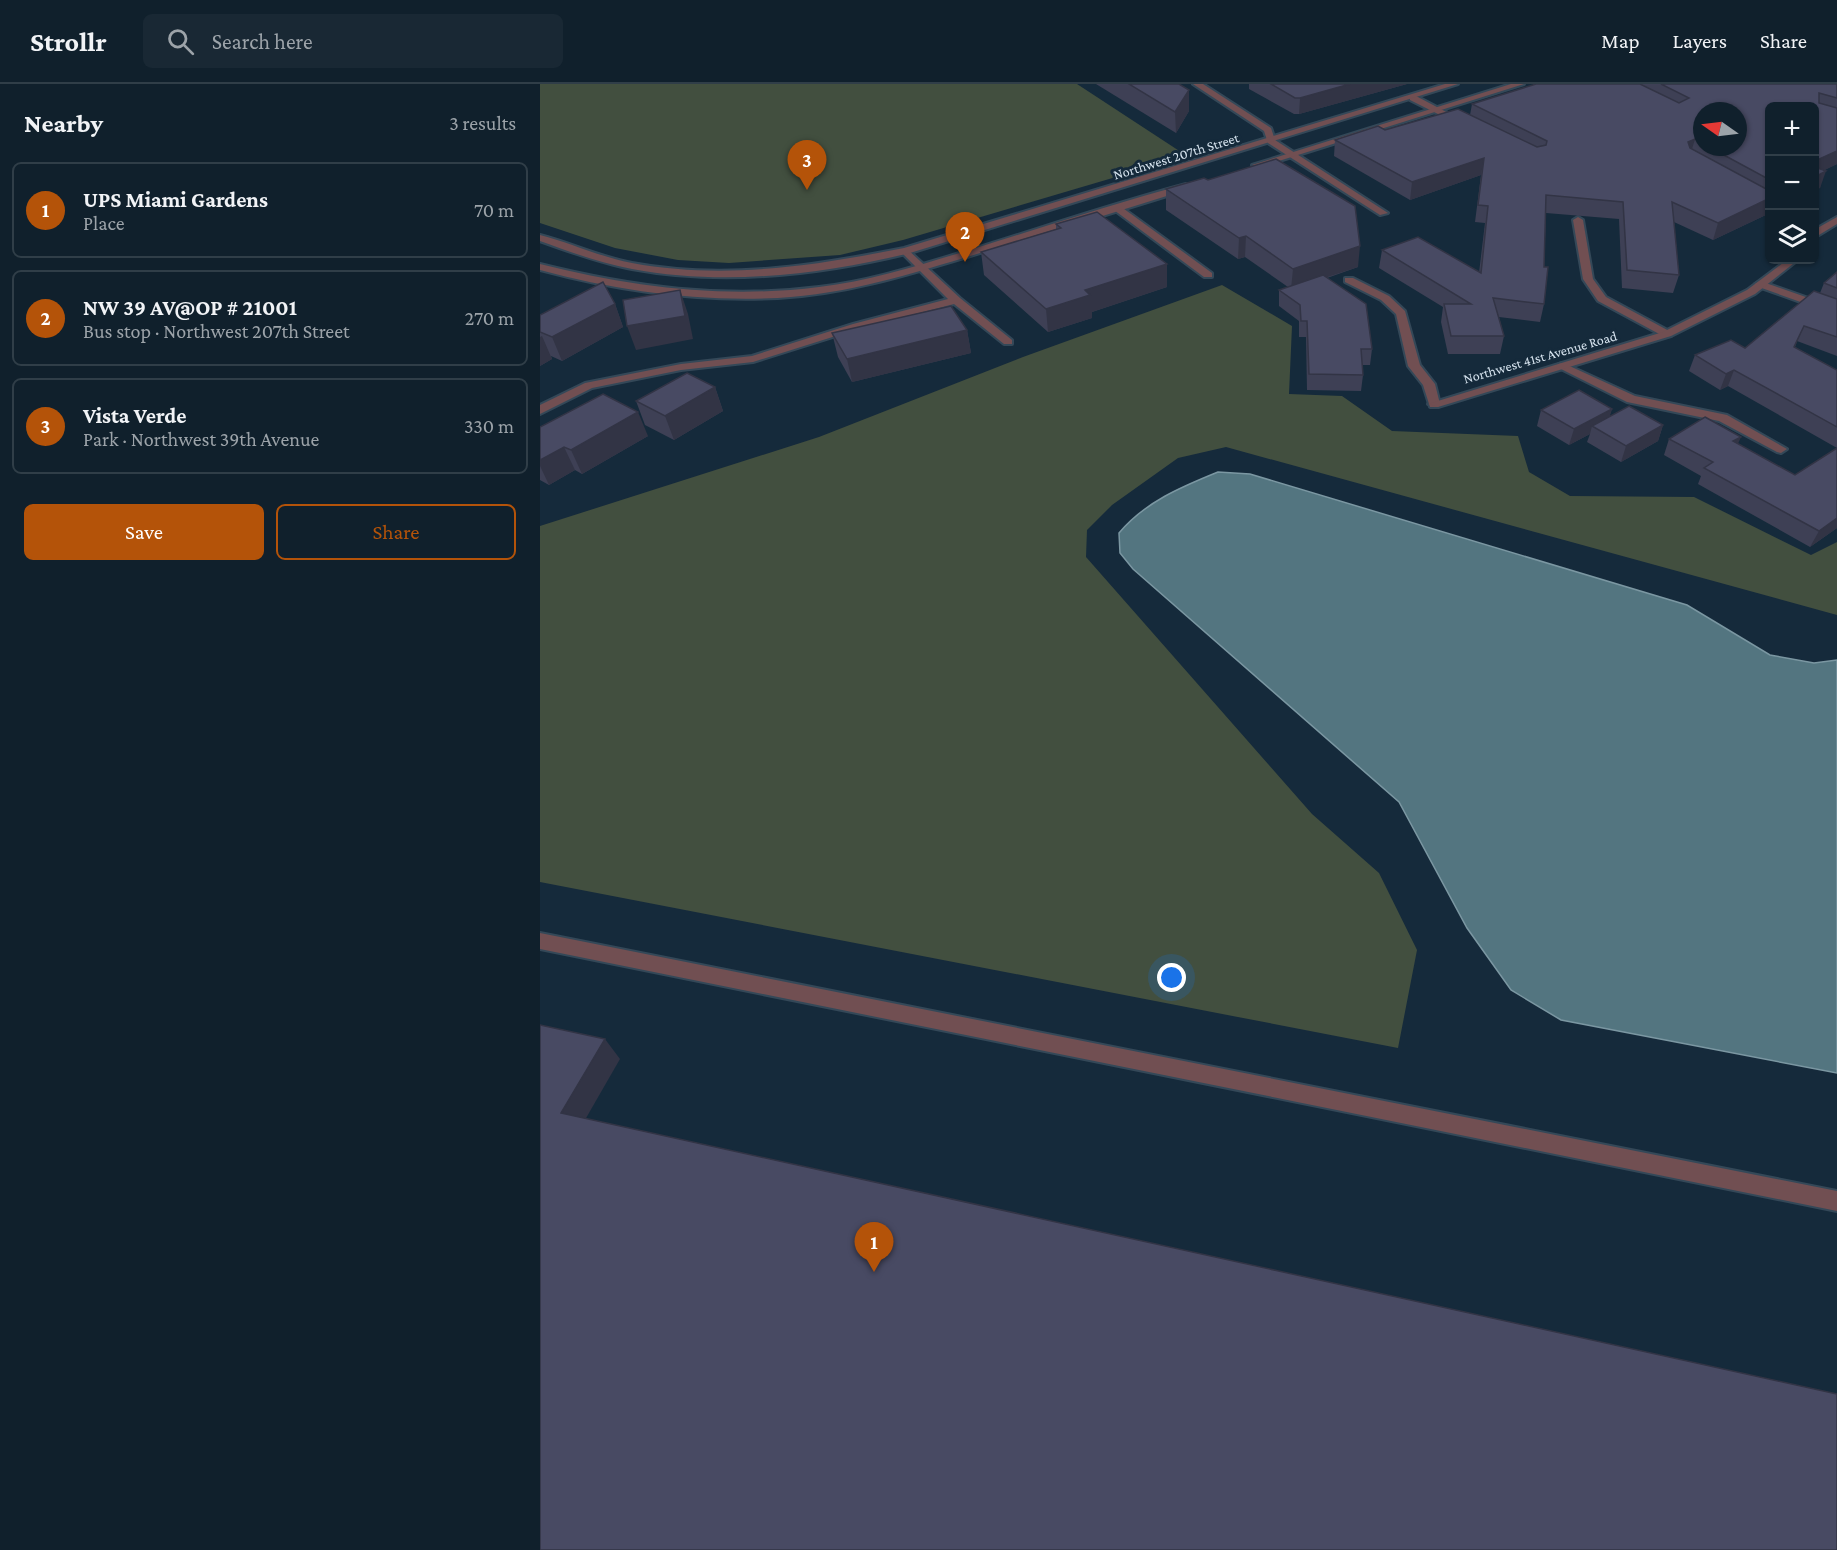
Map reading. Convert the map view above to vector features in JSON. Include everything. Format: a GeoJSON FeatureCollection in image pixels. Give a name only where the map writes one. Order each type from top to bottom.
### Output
{"type":"FeatureCollection","features":[{"type":"Feature","properties":{"kind":"street"},"geometry":{"type":"LineString","coordinates":[[1197,84],[1268,130],[1272,141],[1383,213]]}},
{"type":"Feature","properties":{"kind":"street","name":"Northwest 207th Street"},"geometry":{"type":"LineString","coordinates":[[540,238],[633,267],[690,273],[793,271],[906,251],[1454,84]]}},
{"type":"Feature","properties":{"kind":"street"},"geometry":{"type":"LineString","coordinates":[[1248,168],[1520,84]]}},
{"type":"Feature","properties":{"kind":"street"},"geometry":{"type":"LineString","coordinates":[[1413,98],[1476,129]]}},
{"type":"Feature","properties":{"kind":"street"},"geometry":{"type":"LineString","coordinates":[[540,267],[619,286],[669,293],[743,296],[859,284],[1194,185]]}},
{"type":"Feature","properties":{"kind":"street"},"geometry":{"type":"LineString","coordinates":[[1117,208],[1208,275]]}},
{"type":"Feature","properties":{"kind":"street"},"geometry":{"type":"LineString","coordinates":[[1578,220],[1588,279],[1602,299],[1667,334]]}},
{"type":"Feature","properties":{"kind":"street"},"geometry":{"type":"LineString","coordinates":[[1819,231],[1837,220]]}},
{"type":"Feature","properties":{"kind":"street"},"geometry":{"type":"LineString","coordinates":[[906,251],[956,300],[1008,342]]}},
{"type":"Feature","properties":{"kind":"street","name":"Northwest 41st Avenue Road"},"geometry":{"type":"LineString","coordinates":[[1349,280],[1385,298],[1401,313],[1414,366],[1429,384],[1434,404],[1667,334],[1760,284],[1788,264]]}},
{"type":"Feature","properties":{"kind":"street"},"geometry":{"type":"LineString","coordinates":[[1760,284],[1837,312]]}},
{"type":"Feature","properties":{"kind":"street"},"geometry":{"type":"LineString","coordinates":[[540,410],[589,385],[681,367],[753,359],[857,326],[956,300]]}},
{"type":"Feature","properties":{"kind":"street"},"geometry":{"type":"LineString","coordinates":[[1563,366],[1631,399],[1723,418],[1781,449]]}},
{"type":"Feature","properties":{"kind":"street"},"geometry":{"type":"LineString","coordinates":[[540,941],[1837,1201]]}},
{"type":"Feature","properties":{"kind":"green space"},"geometry":{"type":"Polygon","coordinates":[[[540,84],[1077,84],[1187,156],[903,240],[840,255],[729,263],[678,260],[615,248],[540,223],[540,84]]]}},
{"type":"Feature","properties":{"kind":"green space"},"geometry":{"type":"Polygon","coordinates":[[[1222,285],[1292,326],[1289,394],[1342,396],[1392,431],[1518,436],[1529,472],[1570,496],[1694,497],[1811,555],[1837,542],[1837,615],[1226,447],[1178,458],[1112,505],[1087,530],[1086,557],[1312,814],[1379,873],[1417,950],[1398,1048],[540,882],[540,526],[819,437],[1023,357],[1222,285]]]}},
{"type":"Feature","properties":{"kind":"water"},"geometry":{"type":"Polygon","coordinates":[[[1218,472],[1250,474],[1687,605],[1770,655],[1814,663],[1837,660],[1837,1073],[1561,1020],[1511,990],[1467,928],[1399,802],[1133,569],[1120,553],[1119,533],[1140,512],[1164,496],[1218,472]]]}},
{"type":"Feature","properties":{"kind":"building"},"geometry":{"type":"Polygon","coordinates":[[[1129,84],[1179,84],[1189,90],[1175,112],[1129,84]]]}},
{"type":"Feature","properties":{"kind":"building"},"geometry":{"type":"Polygon","coordinates":[[[1271,84],[1350,84],[1295,98],[1271,84]]]}},
{"type":"Feature","properties":{"kind":"building"},"geometry":{"type":"Polygon","coordinates":[[[1536,84],[1640,84],[1679,103],[1689,98],[1661,84],[1837,84],[1837,98],[1819,93],[1819,102],[1765,102],[1765,177],[1726,156],[1747,156],[1747,102],[1693,102],[1693,140],[1688,142],[1693,150],[1693,156],[1705,156],[1765,188],[1765,200],[1718,223],[1672,202],[1679,275],[1627,270],[1623,202],[1546,195],[1544,267],[1548,267],[1544,304],[1493,298],[1504,336],[1451,336],[1444,304],[1471,304],[1382,250],[1418,237],[1481,273],[1488,206],[1478,205],[1484,158],[1412,182],[1335,140],[1378,126],[1385,130],[1458,109],[1537,147],[1546,145],[1547,141],[1472,104],[1536,84]]]}},
{"type":"Feature","properties":{"kind":"building"},"geometry":{"type":"Polygon","coordinates":[[[1819,103],[1837,108],[1837,151],[1819,159],[1819,103]]]}},
{"type":"Feature","properties":{"kind":"building"},"geometry":{"type":"Polygon","coordinates":[[[1276,159],[1355,206],[1360,246],[1293,269],[1246,236],[1239,238],[1166,189],[1204,178],[1208,180],[1276,159]]]}},
{"type":"Feature","properties":{"kind":"building"},"geometry":{"type":"Polygon","coordinates":[[[1097,212],[1167,264],[1085,290],[1090,295],[1046,309],[981,252],[1061,228],[1056,224],[1097,212]]]}},
{"type":"Feature","properties":{"kind":"building"},"geometry":{"type":"Polygon","coordinates":[[[1837,272],[1837,288],[1824,283],[1837,272]]]}},
{"type":"Feature","properties":{"kind":"building"},"geometry":{"type":"Polygon","coordinates":[[[1323,275],[1366,304],[1372,349],[1361,349],[1363,375],[1309,374],[1307,321],[1301,321],[1300,305],[1279,290],[1323,275]]]}},
{"type":"Feature","properties":{"kind":"building"},"geometry":{"type":"Polygon","coordinates":[[[603,282],[615,304],[552,337],[540,332],[540,315],[603,282]]]}},
{"type":"Feature","properties":{"kind":"building"},"geometry":{"type":"Polygon","coordinates":[[[680,290],[685,316],[627,326],[623,300],[680,290]]]}},
{"type":"Feature","properties":{"kind":"building"},"geometry":{"type":"Polygon","coordinates":[[[1814,291],[1837,299],[1837,337],[1804,326],[1794,347],[1837,370],[1837,427],[1734,370],[1726,374],[1695,355],[1731,340],[1745,348],[1814,291]]]}},
{"type":"Feature","properties":{"kind":"building"},"geometry":{"type":"Polygon","coordinates":[[[951,306],[967,330],[847,359],[832,333],[951,306]]]}},
{"type":"Feature","properties":{"kind":"building"},"geometry":{"type":"Polygon","coordinates":[[[687,373],[715,387],[665,416],[636,401],[687,373]]]}},
{"type":"Feature","properties":{"kind":"building"},"geometry":{"type":"Polygon","coordinates":[[[1579,390],[1612,409],[1574,429],[1541,410],[1579,390]]]}},
{"type":"Feature","properties":{"kind":"building"},"geometry":{"type":"Polygon","coordinates":[[[603,394],[638,412],[571,450],[564,447],[540,460],[540,427],[603,394]]]}},
{"type":"Feature","properties":{"kind":"building"},"geometry":{"type":"Polygon","coordinates":[[[1629,406],[1663,425],[1626,446],[1592,426],[1629,406]]]}},
{"type":"Feature","properties":{"kind":"building"},"geometry":{"type":"Polygon","coordinates":[[[1705,417],[1741,437],[1733,441],[1795,475],[1837,448],[1837,518],[1819,531],[1704,468],[1713,462],[1669,439],[1705,417]]]}},
{"type":"Feature","properties":{"kind":"building"},"geometry":{"type":"Polygon","coordinates":[[[540,1025],[605,1039],[561,1113],[1837,1394],[1837,1550],[540,1550],[540,1025]]]}},
{"type":"Feature","properties":{"kind":"place","name":"Vista Verde"},"geometry":{"type":"Point","coordinates":[807,190]}},
{"type":"Feature","properties":{"kind":"place","name":"NW 39 AV@OP # 21001"},"geometry":{"type":"Point","coordinates":[965,262]}},
{"type":"Feature","properties":{"kind":"place","name":"UPS Miami Gardens"},"geometry":{"type":"Point","coordinates":[874,1272]}}]}
